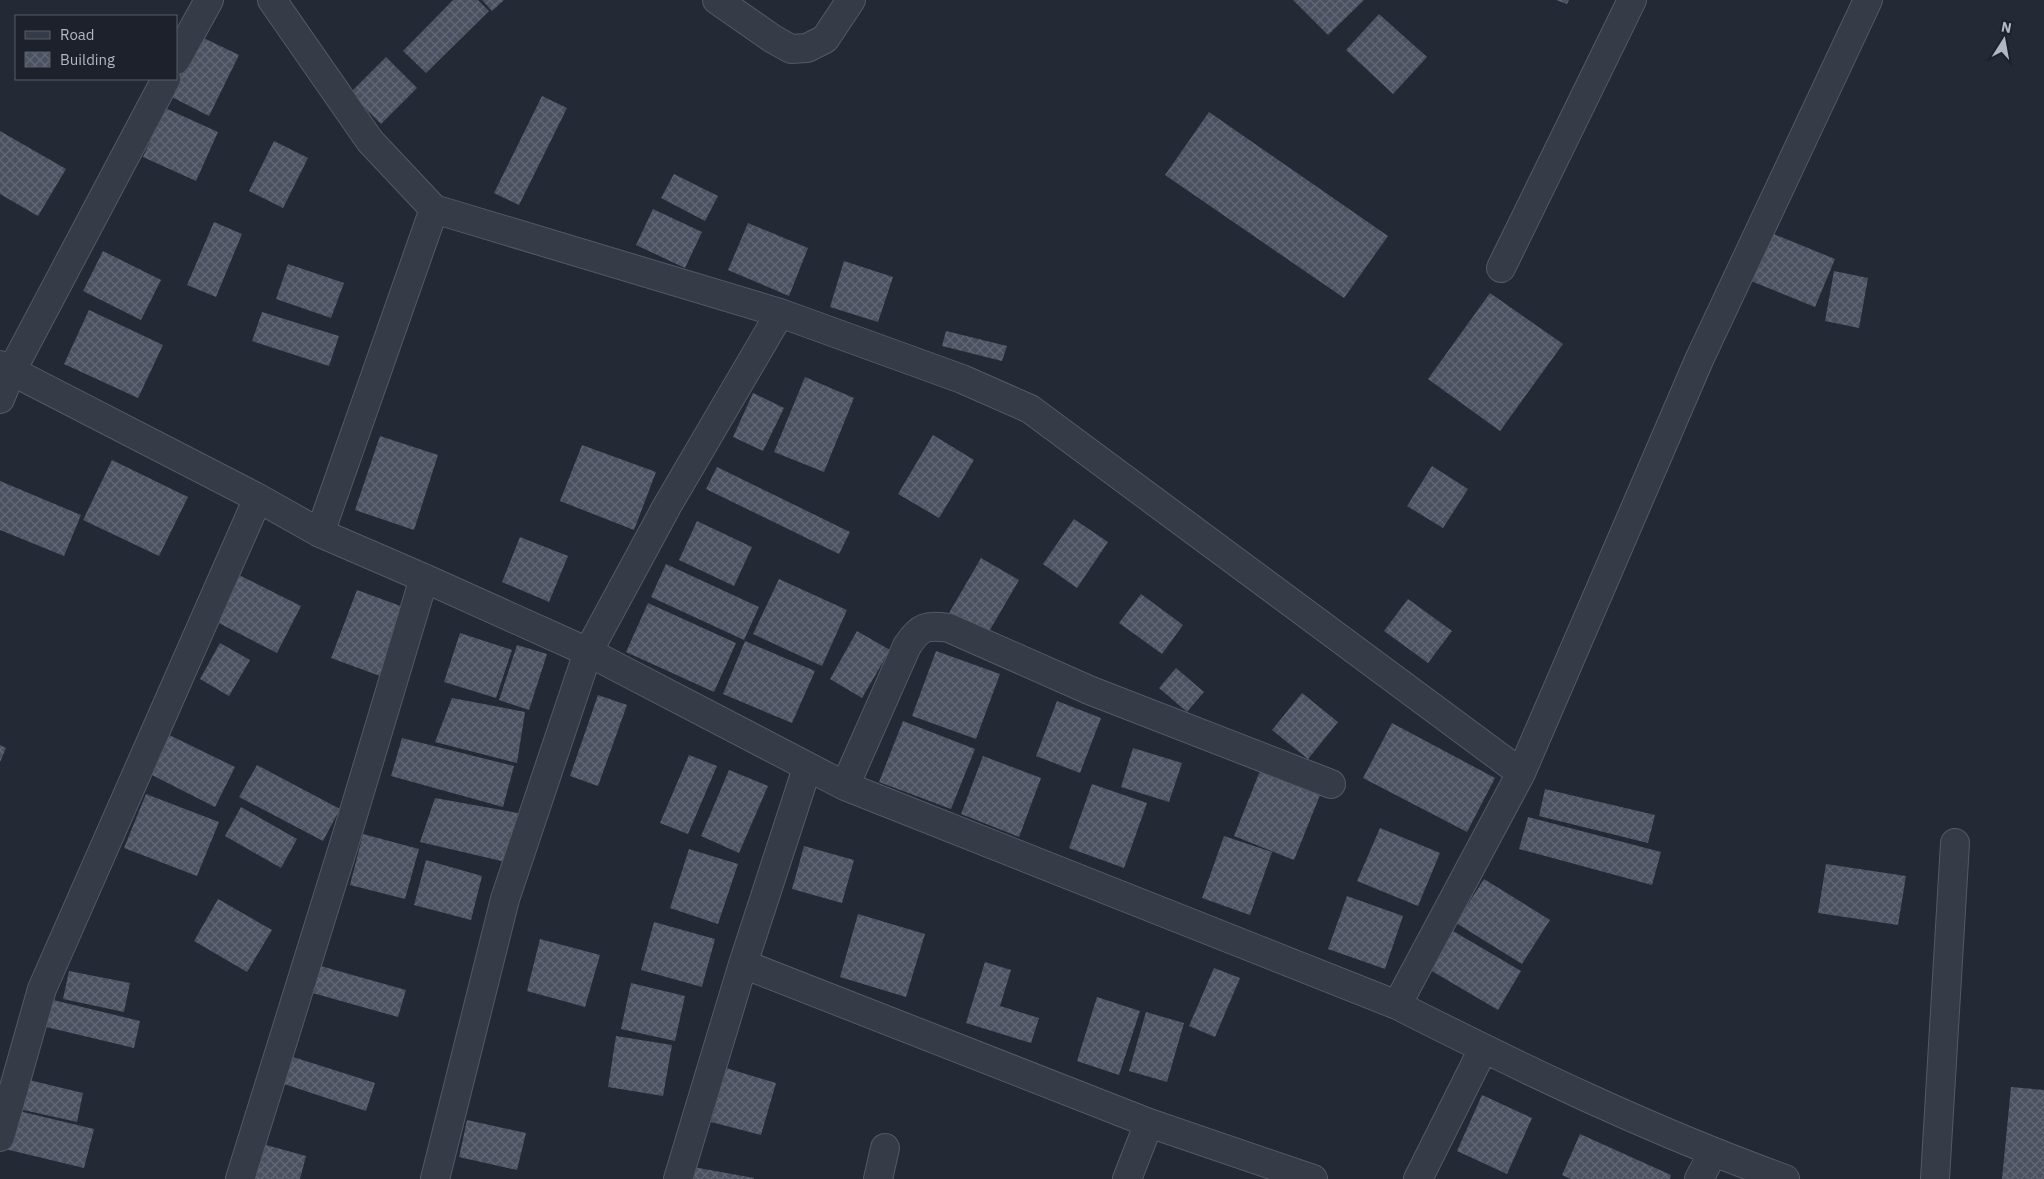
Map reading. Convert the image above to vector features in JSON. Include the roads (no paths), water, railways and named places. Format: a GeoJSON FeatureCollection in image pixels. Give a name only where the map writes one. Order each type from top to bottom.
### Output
{"type":"FeatureCollection","features":[{"type":"Feature","properties":{"kind":"street"},"geometry":{"type":"LineString","coordinates":[[178,56],[209,0]]}},
{"type":"Feature","properties":{"kind":"street"},"geometry":{"type":"LineString","coordinates":[[272,0],[370,141],[434,210],[780,313],[962,379],[1030,409],[1521,773]]}},
{"type":"Feature","properties":{"kind":"street"},"geometry":{"type":"LineString","coordinates":[[717,0],[773,39],[791,49],[806,48],[825,39],[851,0]]}},
{"type":"Feature","properties":{"kind":"street"},"geometry":{"type":"LineString","coordinates":[[1501,268],[1632,0]]}},
{"type":"Feature","properties":{"kind":"street"},"geometry":{"type":"LineString","coordinates":[[1397,1005],[1521,773],[1699,360],[1868,0]]}},
{"type":"Feature","properties":{"kind":"street"},"geometry":{"type":"LineString","coordinates":[[0,399],[6,369],[165,80]]}},
{"type":"Feature","properties":{"kind":"street"},"geometry":{"type":"LineString","coordinates":[[320,533],[434,210]]}},
{"type":"Feature","properties":{"kind":"street"},"geometry":{"type":"LineString","coordinates":[[435,1179],[505,898],[588,652],[667,506],[780,313]]}},
{"type":"Feature","properties":{"kind":"street"},"geometry":{"type":"LineString","coordinates":[[6,369],[258,498],[320,533],[588,652],[845,786],[1397,1005],[1483,1049],[1713,1153],[1785,1179]]}},
{"type":"Feature","properties":{"kind":"street"},"geometry":{"type":"LineString","coordinates":[[0,1137],[42,989],[258,498]]}},
{"type":"Feature","properties":{"kind":"street"},"geometry":{"type":"LineString","coordinates":[[240,1179],[424,578]]}},
{"type":"Feature","properties":{"kind":"street"},"geometry":{"type":"LineString","coordinates":[[845,786],[907,646],[916,632],[933,626],[950,628],[1089,690],[1331,784]]}},
{"type":"Feature","properties":{"kind":"street"},"geometry":{"type":"LineString","coordinates":[[678,1179],[742,964],[808,768]]}},
{"type":"Feature","properties":{"kind":"street"},"geometry":{"type":"LineString","coordinates":[[1935,1179],[1955,843]]}},
{"type":"Feature","properties":{"kind":"street"},"geometry":{"type":"LineString","coordinates":[[742,964],[1149,1123],[1313,1179]]}},
{"type":"Feature","properties":{"kind":"street"},"geometry":{"type":"LineString","coordinates":[[1418,1179],[1483,1049]]}},
{"type":"Feature","properties":{"kind":"street"},"geometry":{"type":"LineString","coordinates":[[1127,1179],[1149,1123]]}},
{"type":"Feature","properties":{"kind":"street"},"geometry":{"type":"LineString","coordinates":[[878,1179],[885,1148]]}},
{"type":"Feature","properties":{"kind":"street"},"geometry":{"type":"LineString","coordinates":[[1699,1179],[1713,1153]]}}]}
